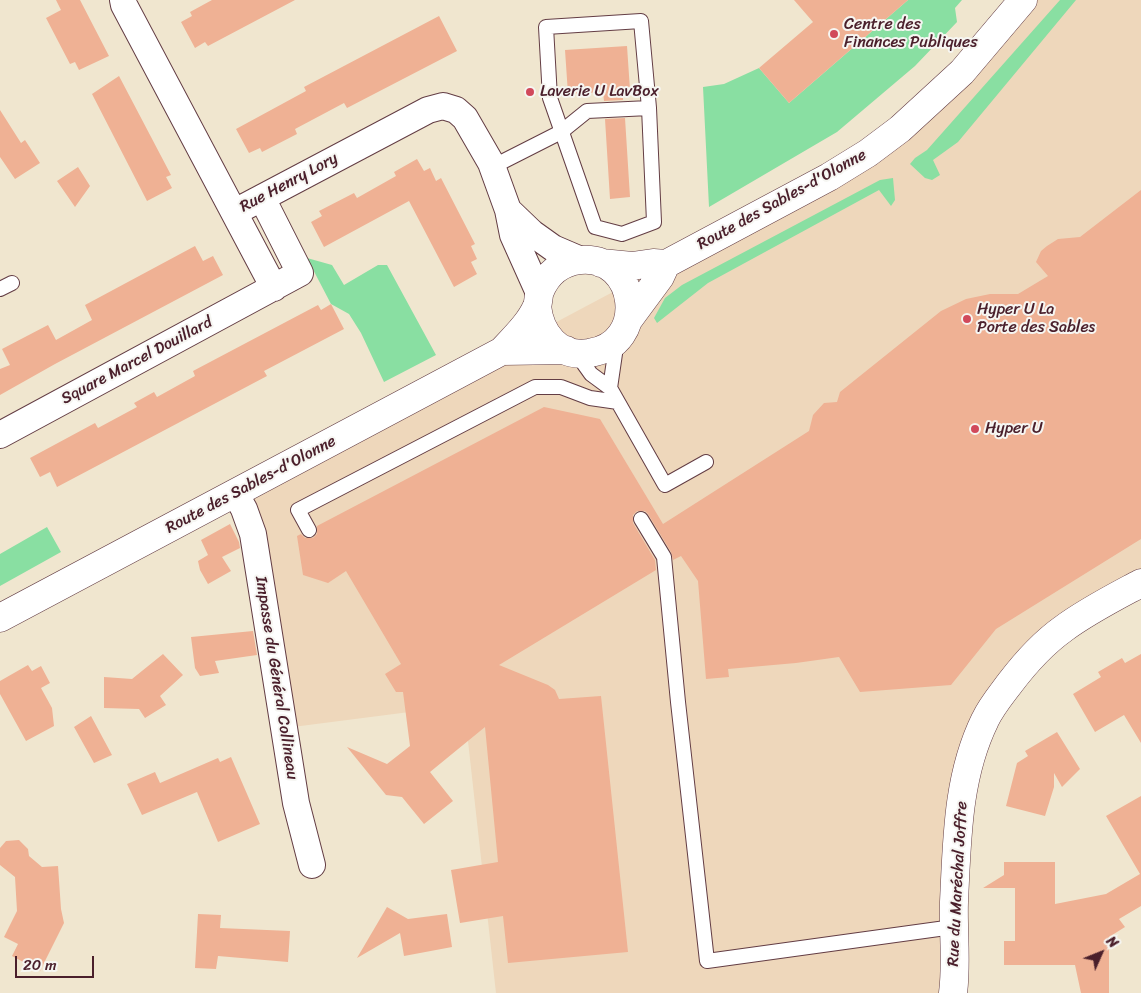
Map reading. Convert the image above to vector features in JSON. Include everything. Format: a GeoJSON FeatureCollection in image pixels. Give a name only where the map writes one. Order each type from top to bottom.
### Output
{"type":"FeatureCollection","features":[{"type":"Feature","properties":{"kind":"main road","name":"Route des Sables-d'Olonne"},"geometry":{"type":"LineString","coordinates":[[591,262],[632,266],[653,263],[666,264],[829,177],[868,153],[900,129],[962,72],[1023,0]]}},
{"type":"Feature","properties":{"kind":"main road"},"geometry":{"type":"LineString","coordinates":[[623,330],[631,307],[629,295],[624,283],[610,268],[591,262],[562,266],[553,271],[544,281],[538,299],[539,319],[544,331],[557,345],[571,352],[595,352],[607,348],[623,330],[660,277],[666,264]]}},
{"type":"Feature","properties":{"kind":"main road","name":"Route des Sables-d'Olonne"},"geometry":{"type":"LineString","coordinates":[[0,618],[502,351],[520,332],[538,299]]}},
{"type":"Feature","properties":{"kind":"main road","name":"Route des Sables-d'Olonne"},"geometry":{"type":"LineString","coordinates":[[502,351],[571,352]]}},
{"type":"Feature","properties":{"kind":"main road","name":"Rue du Maréchal Joffre"},"geometry":{"type":"LineString","coordinates":[[953,993],[953,927],[958,820],[970,757],[986,718],[1023,666],[1042,646],[1064,628],[1141,583]]}},
{"type":"Feature","properties":{"kind":"street","name":"Rue Henry Lory"},"geometry":{"type":"LineString","coordinates":[[123,0],[235,212],[428,110],[443,106],[456,110],[465,118],[492,167],[508,210],[513,235],[538,299]]}},
{"type":"Feature","properties":{"kind":"street","name":"Square Marcel Douillard"},"geometry":{"type":"LineString","coordinates":[[0,435],[300,273],[262,198]]}},
{"type":"Feature","properties":{"kind":"street","name":"Rue Henry Lory"},"geometry":{"type":"LineString","coordinates":[[508,210],[553,248],[591,262]]}},
{"type":"Feature","properties":{"kind":"street"},"geometry":{"type":"LineString","coordinates":[[235,212],[274,288]]}},
{"type":"Feature","properties":{"kind":"street","name":"Impasse du Général Collineau"},"geometry":{"type":"LineString","coordinates":[[235,493],[244,509],[253,534],[296,803],[312,866]]}},
{"type":"Feature","properties":{"kind":"lane"},"geometry":{"type":"LineString","coordinates":[[641,21],[649,108],[654,222],[622,234],[595,227],[561,132],[550,98],[546,27],[641,21]]}},
{"type":"Feature","properties":{"kind":"lane"},"geometry":{"type":"LineString","coordinates":[[492,167],[561,132],[587,111],[649,108]]}},
{"type":"Feature","properties":{"kind":"lane"},"geometry":{"type":"LineString","coordinates":[[610,388],[623,330]]}},
{"type":"Feature","properties":{"kind":"lane"},"geometry":{"type":"LineString","coordinates":[[571,352],[591,374],[610,388],[665,485],[706,462]]}},
{"type":"Feature","properties":{"kind":"lane"},"geometry":{"type":"LineString","coordinates":[[309,530],[298,510],[535,387],[561,387],[590,398],[618,402]]}},
{"type":"Feature","properties":{"kind":"lane"},"geometry":{"type":"LineString","coordinates":[[641,519],[664,557],[679,712],[708,961],[953,927]]}},
{"type":"Feature","properties":{"kind":"shaded area"},"geometry":{"type":"Polygon","coordinates":[[[1024,0],[1141,0],[1141,584],[1064,628],[977,737],[953,993],[496,993],[464,705],[285,728],[235,493],[829,177],[1024,0]]]}},
{"type":"Feature","properties":{"kind":"green space"},"geometry":{"type":"Polygon","coordinates":[[[908,0],[962,0],[955,8],[957,22],[915,66],[837,132],[709,207],[703,87],[724,84],[759,68],[789,103],[908,0]]]}},
{"type":"Feature","properties":{"kind":"green space"},"geometry":{"type":"Polygon","coordinates":[[[1060,0],[1076,0],[958,142],[933,160],[940,175],[932,180],[925,178],[910,164],[927,150],[1060,0]]]}},
{"type":"Feature","properties":{"kind":"green space"},"geometry":{"type":"Polygon","coordinates":[[[893,178],[895,200],[891,206],[879,190],[708,283],[657,323],[654,318],[665,298],[682,285],[880,180],[893,178]]]}},
{"type":"Feature","properties":{"kind":"green space"},"geometry":{"type":"Polygon","coordinates":[[[307,258],[332,265],[344,285],[378,265],[387,265],[436,355],[384,382],[361,333],[349,314],[331,304],[307,258]]]}},
{"type":"Feature","properties":{"kind":"green space"},"geometry":{"type":"Polygon","coordinates":[[[47,527],[61,552],[0,586],[0,554],[47,527]]]}},
{"type":"Feature","properties":{"kind":"building"},"geometry":{"type":"Polygon","coordinates":[[[56,0],[80,0],[109,56],[79,70],[75,62],[70,64],[46,18],[61,10],[56,0]]]}},
{"type":"Feature","properties":{"kind":"building"},"geometry":{"type":"Polygon","coordinates":[[[212,0],[295,0],[208,46],[205,42],[195,48],[181,22],[192,16],[190,12],[212,0]]]}},
{"type":"Feature","properties":{"kind":"building","name":"Centre des Finances Publiques"},"geometry":{"type":"Polygon","coordinates":[[[794,0],[908,0],[789,103],[759,68],[813,22],[794,0]]]}},
{"type":"Feature","properties":{"kind":"building"},"geometry":{"type":"Polygon","coordinates":[[[439,16],[457,51],[347,108],[344,103],[295,129],[297,134],[262,152],[260,148],[249,153],[236,129],[306,91],[304,87],[439,16]]]}},
{"type":"Feature","properties":{"kind":"building"},"geometry":{"type":"Polygon","coordinates":[[[627,46],[630,90],[623,91],[623,100],[604,101],[603,92],[568,94],[565,50],[627,46]]]}},
{"type":"Feature","properties":{"kind":"building"},"geometry":{"type":"Polygon","coordinates":[[[119,76],[171,175],[166,177],[172,188],[147,201],[92,94],[119,76]]]}},
{"type":"Feature","properties":{"kind":"building"},"geometry":{"type":"Polygon","coordinates":[[[0,110],[21,143],[25,140],[40,163],[15,179],[0,157],[0,110]]]}},
{"type":"Feature","properties":{"kind":"building"},"geometry":{"type":"Polygon","coordinates":[[[625,118],[630,197],[610,199],[605,119],[625,118]]]}},
{"type":"Feature","properties":{"kind":"building"},"geometry":{"type":"Polygon","coordinates":[[[417,159],[424,171],[430,168],[436,181],[441,178],[475,244],[471,246],[477,259],[471,262],[477,274],[454,287],[409,201],[324,247],[311,222],[322,216],[319,211],[354,193],[357,198],[396,176],[394,172],[417,159]]]}},
{"type":"Feature","properties":{"kind":"building"},"geometry":{"type":"Polygon","coordinates":[[[78,167],[90,186],[75,207],[57,181],[78,167]]]}},
{"type":"Feature","properties":{"kind":"building"},"geometry":{"type":"Polygon","coordinates":[[[1141,190],[1141,539],[996,629],[951,685],[860,692],[839,657],[728,669],[729,677],[706,679],[698,581],[681,556],[673,560],[671,552],[648,514],[645,511],[637,511],[633,515],[633,523],[655,560],[656,570],[499,665],[548,685],[555,690],[559,699],[601,696],[628,952],[508,963],[503,916],[460,923],[451,870],[498,862],[485,727],[430,772],[453,801],[424,824],[402,797],[386,795],[347,747],[387,764],[410,746],[403,692],[396,692],[385,674],[401,664],[346,571],[328,583],[303,575],[297,536],[301,534],[305,538],[313,538],[317,534],[317,526],[544,407],[600,419],[663,524],[809,431],[813,415],[824,403],[837,402],[840,392],[941,311],[966,299],[990,294],[1018,294],[1048,276],[1036,262],[1041,251],[1058,239],[1080,237],[1141,190]]]}},
{"type":"Feature","properties":{"kind":"building"},"geometry":{"type":"Polygon","coordinates":[[[195,246],[203,261],[213,256],[223,275],[0,395],[0,369],[10,365],[2,349],[48,325],[56,340],[92,320],[85,305],[195,246]]]}},
{"type":"Feature","properties":{"kind":"building"},"geometry":{"type":"Polygon","coordinates":[[[331,304],[344,329],[264,371],[267,376],[57,487],[50,472],[40,477],[30,458],[95,423],[98,428],[137,407],[134,403],[154,392],[157,397],[195,376],[193,371],[318,305],[321,310],[331,304]]]}},
{"type":"Feature","properties":{"kind":"building"},"geometry":{"type":"Polygon","coordinates":[[[230,524],[240,548],[222,557],[231,571],[208,584],[200,570],[198,561],[208,555],[201,540],[230,524]]]}},
{"type":"Feature","properties":{"kind":"building"},"geometry":{"type":"Polygon","coordinates":[[[253,631],[257,655],[215,661],[219,673],[200,676],[195,668],[191,637],[253,631]]]}},
{"type":"Feature","properties":{"kind":"building"},"geometry":{"type":"Polygon","coordinates":[[[163,654],[183,675],[160,696],[166,705],[145,718],[139,709],[104,708],[104,677],[132,679],[163,654]]]}},
{"type":"Feature","properties":{"kind":"building"},"geometry":{"type":"Polygon","coordinates":[[[1141,654],[1141,743],[1124,715],[1095,732],[1073,694],[1101,677],[1098,672],[1122,658],[1125,663],[1141,654]]]}},
{"type":"Feature","properties":{"kind":"building"},"geometry":{"type":"Polygon","coordinates":[[[28,665],[32,671],[41,666],[50,683],[41,688],[52,708],[54,726],[26,741],[0,694],[0,681],[28,665]]]}},
{"type":"Feature","properties":{"kind":"building"},"geometry":{"type":"Polygon","coordinates":[[[91,716],[112,755],[94,763],[74,727],[91,716]]]}},
{"type":"Feature","properties":{"kind":"building"},"geometry":{"type":"Polygon","coordinates":[[[1057,732],[1080,769],[1062,787],[1054,773],[1054,787],[1045,816],[1006,806],[1017,763],[1028,756],[1025,751],[1057,732]]]}},
{"type":"Feature","properties":{"kind":"building"},"geometry":{"type":"Polygon","coordinates":[[[231,757],[260,824],[218,842],[197,792],[142,815],[127,784],[155,772],[160,783],[218,758],[220,762],[231,757]]]}},
{"type":"Feature","properties":{"kind":"building"},"geometry":{"type":"Polygon","coordinates":[[[1141,796],[1141,906],[1119,919],[1125,927],[1109,937],[1109,993],[1081,993],[1075,965],[1004,965],[1004,941],[1015,941],[1015,888],[983,888],[1004,875],[1004,862],[1055,862],[1055,904],[1106,894],[1140,874],[1106,816],[1141,796]]]}},
{"type":"Feature","properties":{"kind":"building"},"geometry":{"type":"Polygon","coordinates":[[[19,840],[28,849],[29,856],[42,867],[58,866],[61,909],[64,923],[40,971],[12,956],[18,944],[4,937],[17,911],[15,877],[0,865],[0,848],[6,841],[19,840]]]}},
{"type":"Feature","properties":{"kind":"building"},"geometry":{"type":"Polygon","coordinates":[[[387,907],[408,919],[447,914],[452,947],[404,956],[400,933],[357,958],[387,907]]]}},
{"type":"Feature","properties":{"kind":"building"},"geometry":{"type":"Polygon","coordinates":[[[198,914],[221,915],[220,928],[290,931],[288,962],[218,956],[216,969],[195,968],[198,914]]]}},
{"type":"Feature","properties":{"kind":"place","name":"Centre des Finances Publiques"},"geometry":{"type":"Point","coordinates":[834,34]}},
{"type":"Feature","properties":{"kind":"place","name":"Laverie U LavBox"},"geometry":{"type":"Point","coordinates":[530,92]}},
{"type":"Feature","properties":{"kind":"place","name":"Hyper U La Porte des Sables"},"geometry":{"type":"Point","coordinates":[967,319]}},
{"type":"Feature","properties":{"kind":"place","name":"Hyper U"},"geometry":{"type":"Point","coordinates":[975,429]}}]}
